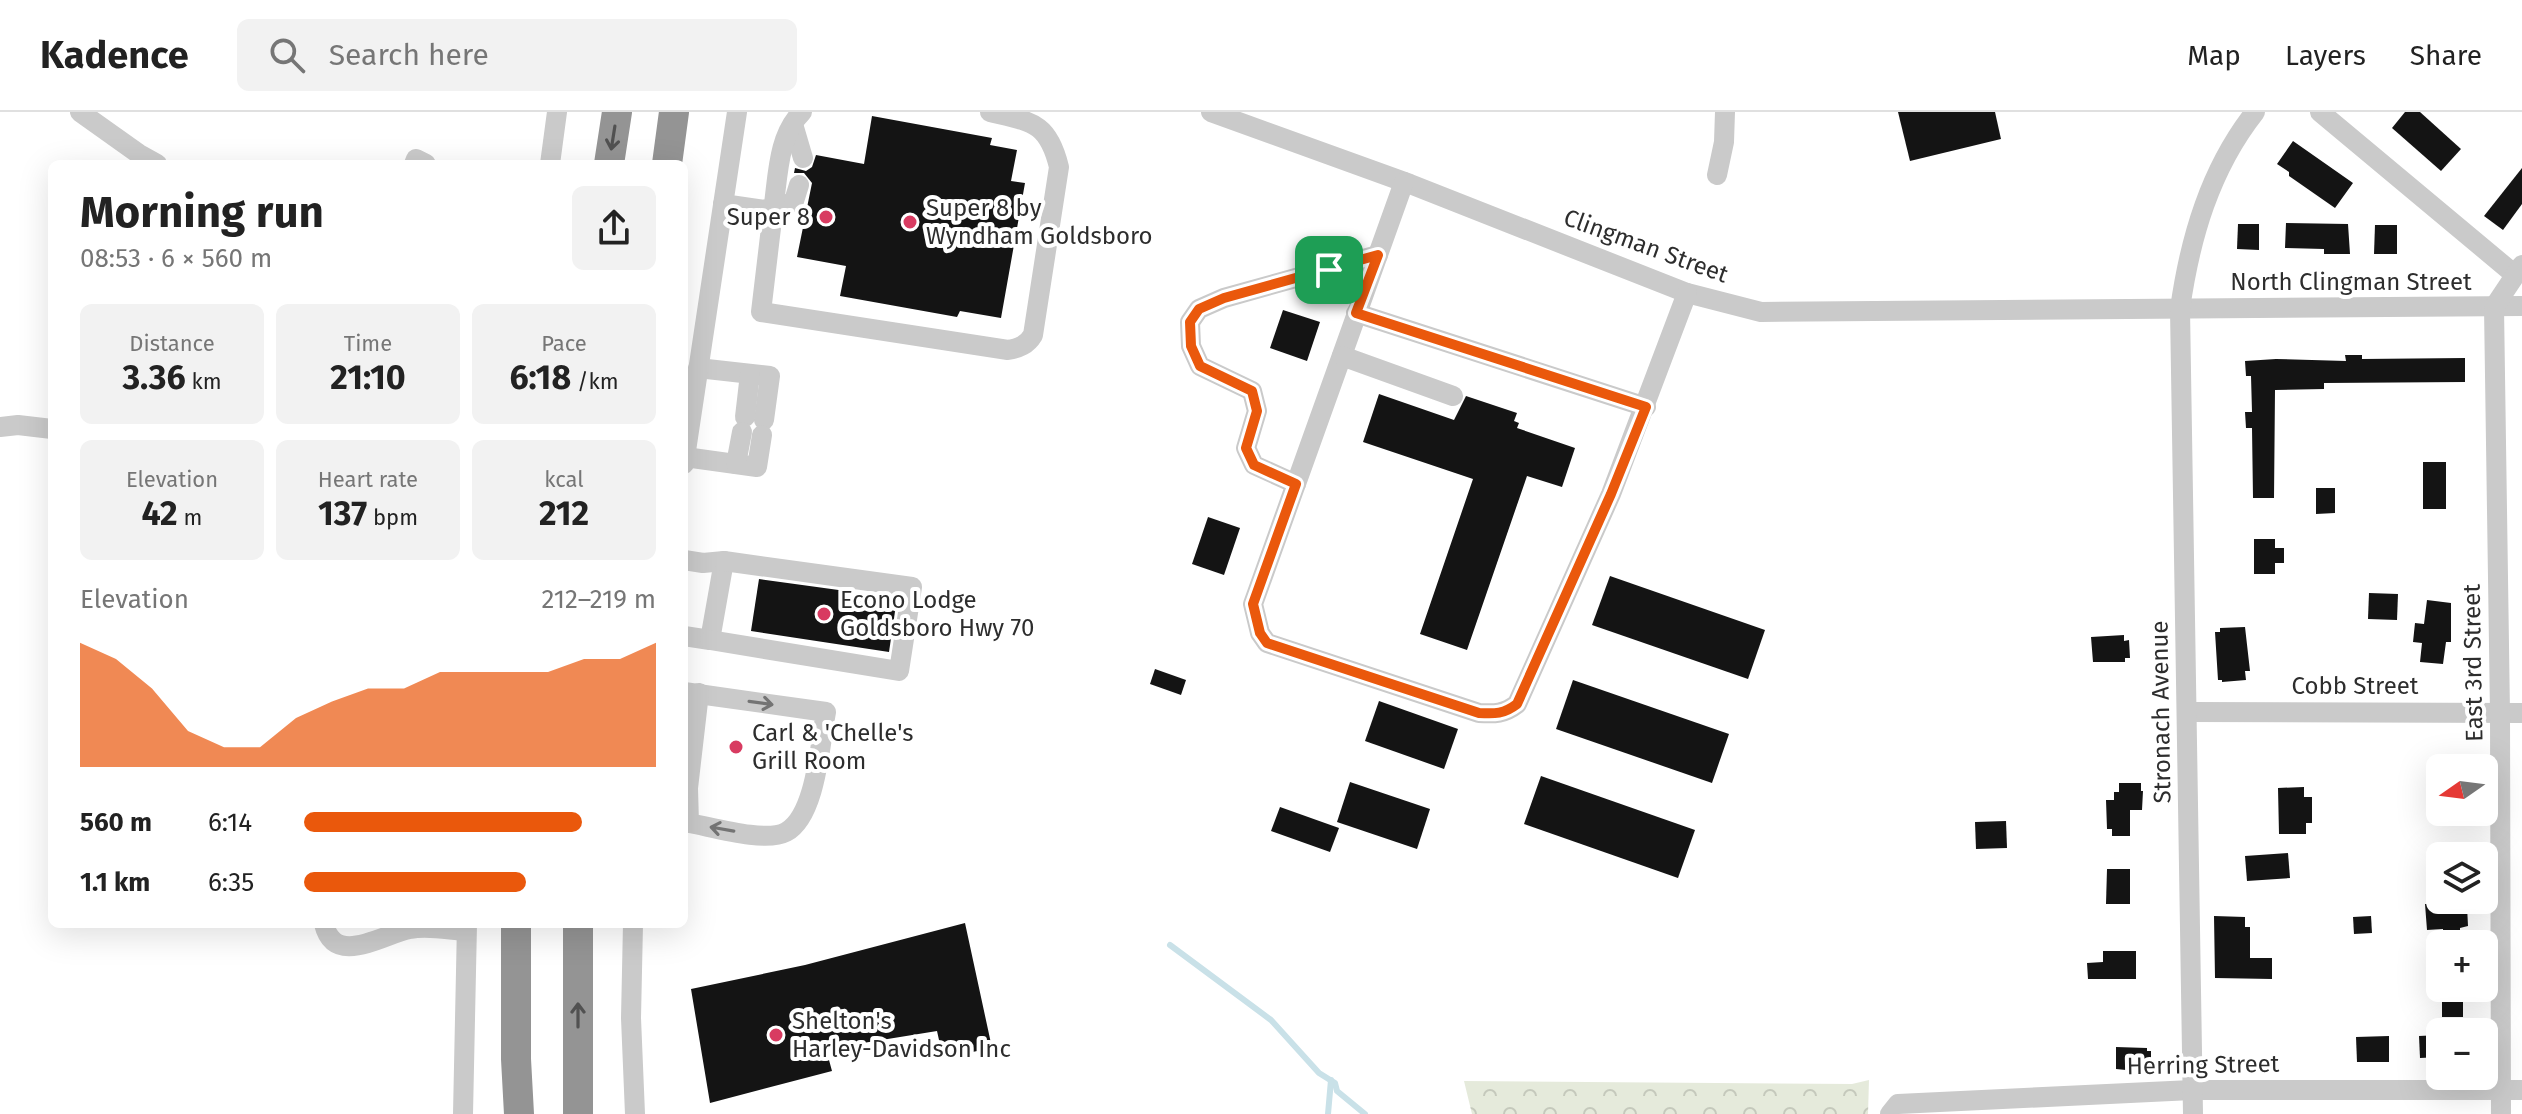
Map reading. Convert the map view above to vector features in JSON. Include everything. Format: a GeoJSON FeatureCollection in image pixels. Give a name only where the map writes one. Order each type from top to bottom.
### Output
{"type":"FeatureCollection","features":[{"type":"Feature","properties":{"kind":"highway"},"geometry":{"type":"LineString","coordinates":[[610,160],[617,112]]}},
{"type":"Feature","properties":{"kind":"highway"},"geometry":{"type":"LineString","coordinates":[[668,160],[674,112]]}},
{"type":"Feature","properties":{"kind":"highway"},"geometry":{"type":"LineString","coordinates":[[516,928],[519,1114]]}},
{"type":"Feature","properties":{"kind":"highway"},"geometry":{"type":"LineString","coordinates":[[578,928],[579,1107]]}},
{"type":"Feature","properties":{"kind":"highway"},"geometry":{"type":"LineString","coordinates":[[510,1114],[516,1059]]}},
{"type":"Feature","properties":{"kind":"street"},"geometry":{"type":"LineString","coordinates":[[80,112],[150,160]]}},
{"type":"Feature","properties":{"kind":"street"},"geometry":{"type":"LineString","coordinates":[[551,160],[557,112]]}},
{"type":"Feature","properties":{"kind":"street"},"geometry":{"type":"LineString","coordinates":[[688,436],[737,112]]}},
{"type":"Feature","properties":{"kind":"street"},"geometry":{"type":"LineString","coordinates":[[798,118],[783,148],[761,312],[1008,350],[1028,342],[1033,335],[1059,167],[1054,145],[1044,131],[1032,122],[990,112]]}},
{"type":"Feature","properties":{"kind":"street","name":"Clingman Street"},"geometry":{"type":"LineString","coordinates":[[1211,112],[1404,182],[1687,293],[1761,312],[2180,309]]}},
{"type":"Feature","properties":{"kind":"street"},"geometry":{"type":"LineString","coordinates":[[1717,175],[1724,142],[1725,112]]}},
{"type":"Feature","properties":{"kind":"street","name":"Stronach Avenue"},"geometry":{"type":"LineString","coordinates":[[2193,1114],[2180,309],[2187,258],[2213,181],[2255,112]]}},
{"type":"Feature","properties":{"kind":"street"},"geometry":{"type":"LineString","coordinates":[[2320,112],[2518,269],[2494,307]]}},
{"type":"Feature","properties":{"kind":"street"},"geometry":{"type":"LineString","coordinates":[[798,118],[803,158]]}},
{"type":"Feature","properties":{"kind":"street"},"geometry":{"type":"LineString","coordinates":[[1404,182],[1253,604],[1260,633],[1267,643],[1479,713],[1497,714],[1517,704],[1611,494],[1687,293]]}},
{"type":"Feature","properties":{"kind":"street"},"geometry":{"type":"LineString","coordinates":[[723,204],[773,211],[794,201],[799,185]]}},
{"type":"Feature","properties":{"kind":"street"},"geometry":{"type":"LineString","coordinates":[[1296,484],[1254,465],[1246,448],[1257,411],[1252,391],[1200,366],[1191,346],[1190,322],[1199,309],[1224,298],[1378,255]]}},
{"type":"Feature","properties":{"kind":"street","name":"North Clingman Street"},"geometry":{"type":"LineString","coordinates":[[2180,309],[2522,306]]}},
{"type":"Feature","properties":{"kind":"street","name":"East 3rd Street"},"geometry":{"type":"LineString","coordinates":[[2494,307],[2500,713],[2501,1114]]}},
{"type":"Feature","properties":{"kind":"street"},"geometry":{"type":"LineString","coordinates":[[1356,313],[1646,407]]}},
{"type":"Feature","properties":{"kind":"street"},"geometry":{"type":"LineString","coordinates":[[1342,356],[1453,396]]}},
{"type":"Feature","properties":{"kind":"street"},"geometry":{"type":"LineString","coordinates":[[688,457],[757,467],[750,374],[698,368]]}},
{"type":"Feature","properties":{"kind":"street"},"geometry":{"type":"LineString","coordinates":[[0,427],[18,425],[48,429]]}},
{"type":"Feature","properties":{"kind":"street"},"geometry":{"type":"LineString","coordinates":[[688,561],[724,561],[912,587],[899,671],[688,637]]}},
{"type":"Feature","properties":{"kind":"street"},"geometry":{"type":"LineString","coordinates":[[710,640],[724,561]]}},
{"type":"Feature","properties":{"kind":"street"},"geometry":{"type":"LineString","coordinates":[[688,750],[691,693],[826,712],[810,799],[800,819],[785,833],[757,836],[689,823],[688,811]]}},
{"type":"Feature","properties":{"kind":"street","name":"Cobb Street"},"geometry":{"type":"LineString","coordinates":[[2188,712],[2522,713]]}},
{"type":"Feature","properties":{"kind":"street"},"geometry":{"type":"LineString","coordinates":[[326,928],[333,941],[346,947],[363,945],[407,928]]}},
{"type":"Feature","properties":{"kind":"street"},"geometry":{"type":"LineString","coordinates":[[463,1114],[467,928]]}},
{"type":"Feature","properties":{"kind":"street"},"geometry":{"type":"LineString","coordinates":[[633,928],[631,1018],[635,1114]]}},
{"type":"Feature","properties":{"kind":"street","name":"Herring Street"},"geometry":{"type":"LineString","coordinates":[[1890,1114],[1898,1104],[2192,1090],[2522,1090]]}},
{"type":"Feature","properties":{"kind":"green space"},"geometry":{"type":"Polygon","coordinates":[[[1869,1080],[1868,1114],[1472,1114],[1464,1081],[1852,1084],[1869,1080]]]}},
{"type":"Feature","properties":{"kind":"building"},"geometry":{"type":"Polygon","coordinates":[[[1898,112],[1995,112],[2001,139],[1910,161],[1898,112]]]}},
{"type":"Feature","properties":{"kind":"building"},"geometry":{"type":"Polygon","coordinates":[[[2405,112],[2420,112],[2461,149],[2441,171],[2392,128],[2405,112]]]}},
{"type":"Feature","properties":{"kind":"building","name":"Super 8 by Wyndham Goldsboro"},"geometry":{"type":"Polygon","coordinates":[[[872,116],[992,138],[990,145],[1017,150],[1011,181],[1025,183],[1001,318],[960,311],[957,317],[840,296],[846,266],[797,257],[812,183],[804,173],[794,173],[795,168],[806,171],[812,167],[816,155],[864,164],[872,116]]]}},
{"type":"Feature","properties":{"kind":"building"},"geometry":{"type":"Polygon","coordinates":[[[2293,141],[2353,183],[2335,208],[2277,164],[2293,141]]]}},
{"type":"Feature","properties":{"kind":"building"},"geometry":{"type":"Polygon","coordinates":[[[2522,168],[2522,204],[2503,230],[2484,216],[2522,168]]]}},
{"type":"Feature","properties":{"kind":"building"},"geometry":{"type":"Polygon","coordinates":[[[2286,223],[2348,224],[2350,254],[2324,254],[2324,249],[2285,248],[2286,223]]]}},
{"type":"Feature","properties":{"kind":"building"},"geometry":{"type":"Polygon","coordinates":[[[2238,224],[2259,224],[2259,250],[2237,249],[2238,224]]]}},
{"type":"Feature","properties":{"kind":"building"},"geometry":{"type":"Polygon","coordinates":[[[2375,225],[2397,225],[2397,254],[2374,254],[2375,225]]]}},
{"type":"Feature","properties":{"kind":"building"},"geometry":{"type":"Polygon","coordinates":[[[1283,310],[1320,322],[1307,361],[1270,348],[1283,310]]]}},
{"type":"Feature","properties":{"kind":"building"},"geometry":{"type":"Polygon","coordinates":[[[2345,355],[2362,355],[2362,359],[2465,358],[2465,382],[2324,383],[2324,389],[2275,390],[2274,498],[2253,498],[2252,428],[2246,428],[2245,412],[2252,412],[2251,376],[2246,376],[2245,361],[2346,361],[2345,355]]]}},
{"type":"Feature","properties":{"kind":"building"},"geometry":{"type":"Polygon","coordinates":[[[1379,394],[1454,420],[1466,396],[1517,413],[1514,421],[1519,423],[1517,428],[1575,448],[1562,487],[1527,476],[1467,650],[1420,634],[1473,479],[1363,442],[1379,394]]]}},
{"type":"Feature","properties":{"kind":"building"},"geometry":{"type":"Polygon","coordinates":[[[2423,462],[2446,462],[2446,509],[2423,509],[2423,462]]]}},
{"type":"Feature","properties":{"kind":"building"},"geometry":{"type":"Polygon","coordinates":[[[2316,488],[2335,488],[2335,513],[2316,514],[2316,488]]]}},
{"type":"Feature","properties":{"kind":"building"},"geometry":{"type":"Polygon","coordinates":[[[1208,517],[1240,528],[1224,575],[1192,564],[1208,517]]]}},
{"type":"Feature","properties":{"kind":"building"},"geometry":{"type":"Polygon","coordinates":[[[2254,539],[2275,539],[2275,548],[2284,548],[2284,563],[2275,563],[2275,574],[2254,574],[2254,539]]]}},
{"type":"Feature","properties":{"kind":"building"},"geometry":{"type":"Polygon","coordinates":[[[1610,576],[1765,630],[1748,679],[1592,625],[1610,576]]]}},
{"type":"Feature","properties":{"kind":"building","name":"Econo Lodge Goldsboro Hwy 70"},"geometry":{"type":"Polygon","coordinates":[[[759,579],[897,598],[889,652],[751,631],[759,579]]]}},
{"type":"Feature","properties":{"kind":"building"},"geometry":{"type":"Polygon","coordinates":[[[2369,593],[2398,594],[2397,620],[2368,619],[2369,593]]]}},
{"type":"Feature","properties":{"kind":"building"},"geometry":{"type":"Polygon","coordinates":[[[2427,600],[2451,603],[2451,642],[2446,642],[2443,664],[2420,662],[2422,643],[2413,642],[2415,623],[2424,624],[2427,600]]]}},
{"type":"Feature","properties":{"kind":"building"},"geometry":{"type":"Polygon","coordinates":[[[2245,627],[2250,671],[2245,671],[2246,680],[2222,682],[2218,680],[2215,632],[2220,632],[2220,628],[2245,627]]]}},
{"type":"Feature","properties":{"kind":"building"},"geometry":{"type":"Polygon","coordinates":[[[2124,635],[2124,641],[2129,640],[2130,658],[2125,658],[2125,662],[2093,662],[2091,637],[2124,635]]]}},
{"type":"Feature","properties":{"kind":"building"},"geometry":{"type":"Polygon","coordinates":[[[1155,669],[1186,680],[1181,695],[1150,684],[1155,669]]]}},
{"type":"Feature","properties":{"kind":"building"},"geometry":{"type":"Polygon","coordinates":[[[1573,680],[1729,734],[1712,783],[1556,729],[1573,680]]]}},
{"type":"Feature","properties":{"kind":"building"},"geometry":{"type":"Polygon","coordinates":[[[1379,701],[1458,729],[1444,769],[1365,741],[1379,701]]]}},
{"type":"Feature","properties":{"kind":"building"},"geometry":{"type":"Polygon","coordinates":[[[1541,776],[1695,830],[1678,878],[1524,824],[1541,776]]]}},
{"type":"Feature","properties":{"kind":"building"},"geometry":{"type":"Polygon","coordinates":[[[1350,782],[1430,809],[1417,849],[1337,822],[1350,782]]]}},
{"type":"Feature","properties":{"kind":"building"},"geometry":{"type":"Polygon","coordinates":[[[2119,783],[2141,783],[2143,791],[2142,810],[2130,810],[2130,836],[2112,836],[2112,829],[2107,829],[2106,800],[2114,800],[2114,792],[2119,792],[2119,783]]]}},
{"type":"Feature","properties":{"kind":"building"},"geometry":{"type":"Polygon","coordinates":[[[2304,787],[2304,797],[2312,797],[2312,823],[2306,823],[2306,834],[2279,834],[2278,788],[2304,787]]]}},
{"type":"Feature","properties":{"kind":"building"},"geometry":{"type":"Polygon","coordinates":[[[1280,807],[1339,828],[1330,852],[1271,831],[1280,807]]]}},
{"type":"Feature","properties":{"kind":"building"},"geometry":{"type":"Polygon","coordinates":[[[2006,821],[2007,848],[1976,849],[1975,822],[2006,821]]]}},
{"type":"Feature","properties":{"kind":"building"},"geometry":{"type":"Polygon","coordinates":[[[2288,853],[2290,878],[2247,881],[2245,856],[2288,853]]]}},
{"type":"Feature","properties":{"kind":"building"},"geometry":{"type":"Polygon","coordinates":[[[2107,869],[2130,869],[2130,904],[2106,904],[2107,869]]]}},
{"type":"Feature","properties":{"kind":"building"},"geometry":{"type":"Polygon","coordinates":[[[2425,904],[2426,914],[2467,914],[2468,926],[2460,930],[2427,930],[2425,904]]]}},
{"type":"Feature","properties":{"kind":"building"},"geometry":{"type":"Polygon","coordinates":[[[2214,916],[2245,917],[2245,927],[2250,927],[2250,958],[2272,958],[2272,979],[2215,978],[2214,916]]]}},
{"type":"Feature","properties":{"kind":"building"},"geometry":{"type":"Polygon","coordinates":[[[2371,916],[2372,933],[2354,934],[2353,917],[2371,916]]]}},
{"type":"Feature","properties":{"kind":"building"},"geometry":{"type":"Polygon","coordinates":[[[965,923],[992,1048],[943,1058],[937,1031],[826,1049],[832,1071],[710,1103],[691,989],[805,965],[965,923]]]}},
{"type":"Feature","properties":{"kind":"building"},"geometry":{"type":"Polygon","coordinates":[[[2103,951],[2136,951],[2136,979],[2088,979],[2087,963],[2103,962],[2103,951]]]}},
{"type":"Feature","properties":{"kind":"building"},"geometry":{"type":"Polygon","coordinates":[[[2442,1002],[2463,1002],[2463,1017],[2442,1017],[2442,1002]]]}},
{"type":"Feature","properties":{"kind":"building"},"geometry":{"type":"Polygon","coordinates":[[[2389,1036],[2389,1062],[2357,1062],[2356,1037],[2389,1036]]]}},
{"type":"Feature","properties":{"kind":"building"},"geometry":{"type":"Polygon","coordinates":[[[2419,1036],[2426,1036],[2426,1058],[2420,1058],[2419,1036]]]}},
{"type":"Feature","properties":{"kind":"building"},"geometry":{"type":"Polygon","coordinates":[[[2116,1047],[2147,1048],[2151,1051],[2151,1068],[2146,1068],[2146,1072],[2116,1069],[2116,1047]]]}},
{"type":"Feature","properties":{"kind":"waterway"},"geometry":{"type":"LineString","coordinates":[[1170,945],[1271,1020],[1319,1073],[1335,1083],[1337,1091],[1365,1114]]}},
{"type":"Feature","properties":{"kind":"waterway"},"geometry":{"type":"LineString","coordinates":[[1328,1114],[1331,1080]]}},
{"type":"Feature","properties":{"kind":"place","name":"Super 8"},"geometry":{"type":"Point","coordinates":[826,217]}},
{"type":"Feature","properties":{"kind":"place","name":"Super 8 by Wyndham Goldsboro"},"geometry":{"type":"Point","coordinates":[910,222]}},
{"type":"Feature","properties":{"kind":"place","name":"Econo Lodge Goldsboro Hwy 70"},"geometry":{"type":"Point","coordinates":[824,614]}},
{"type":"Feature","properties":{"kind":"place","name":"Carl & 'Chelle's Grill Room"},"geometry":{"type":"Point","coordinates":[736,747]}},
{"type":"Feature","properties":{"kind":"place","name":"Shelton's Harley-Davidson Inc"},"geometry":{"type":"Point","coordinates":[776,1035]}},
{"type":"Feature","properties":{"kind":"route"},"geometry":{"type":"LineString","coordinates":[[1378,255],[1356,313],[1646,407],[1611,494],[1517,704],[1508,711],[1479,713],[1267,643],[1255,621],[1253,604],[1296,484],[1254,465],[1246,448],[1257,411],[1252,391],[1200,366],[1191,346],[1190,322],[1199,309],[1224,298],[1329,270],[1378,255]]}}]}
